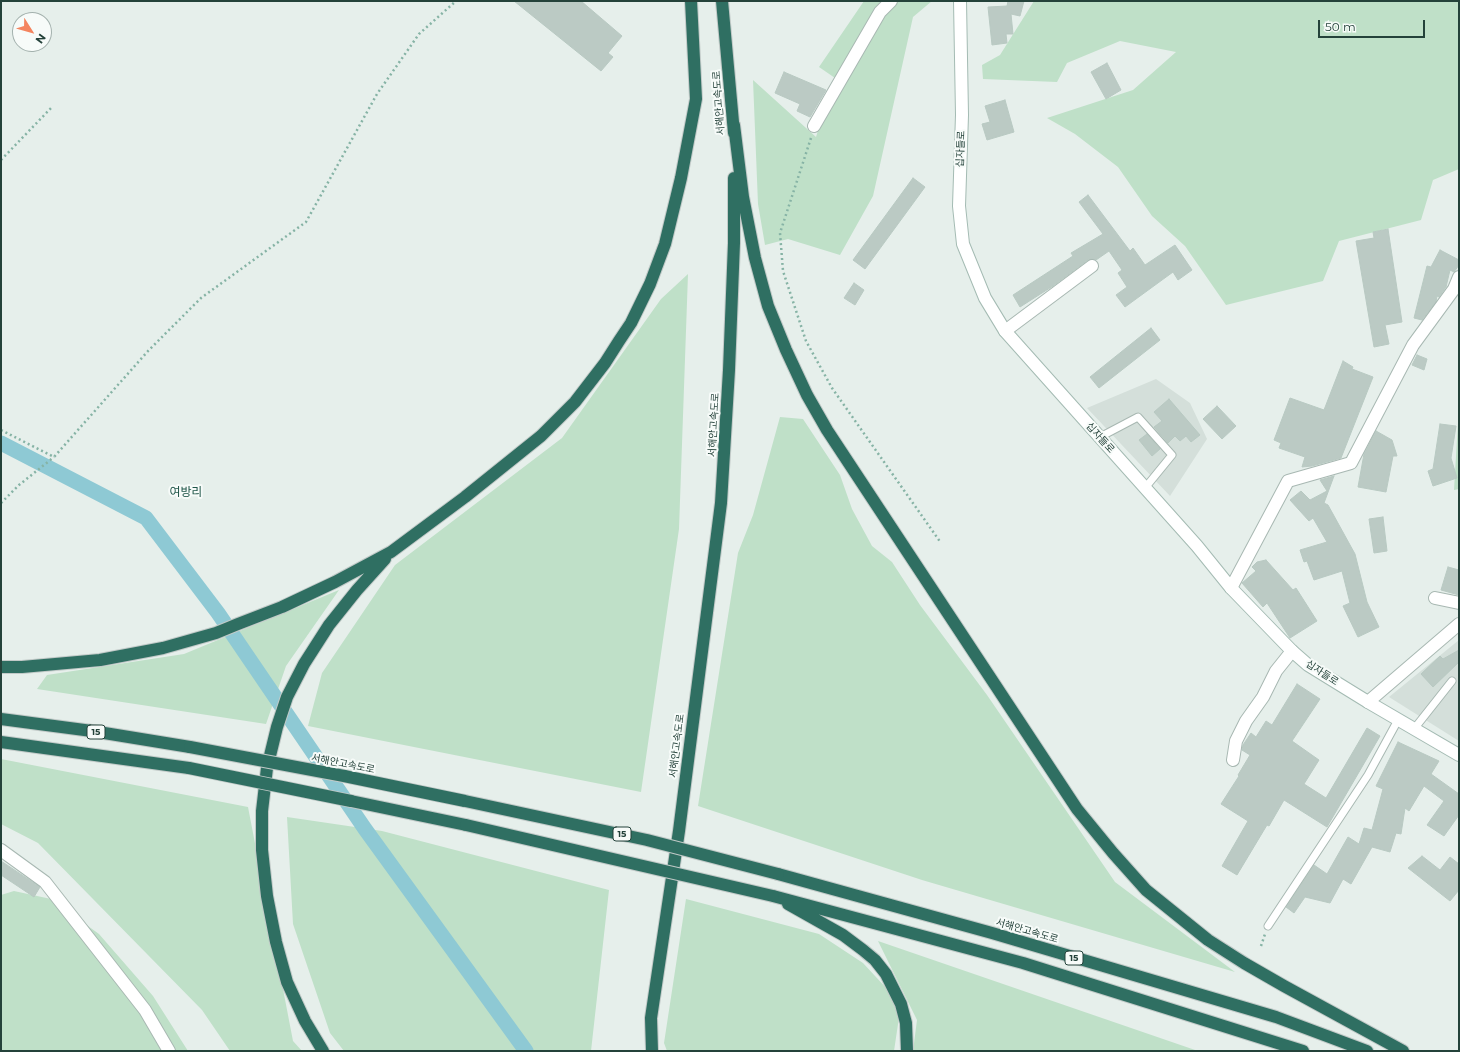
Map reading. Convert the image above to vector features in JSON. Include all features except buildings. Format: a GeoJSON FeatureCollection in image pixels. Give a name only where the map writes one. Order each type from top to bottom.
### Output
{"type":"FeatureCollection","features":[{"type":"Feature","properties":{"kind":"highway"},"geometry":{"type":"LineString","coordinates":[[1,667],[22,667],[100,660],[163,648],[216,633],[282,607],[335,582],[391,552],[465,497],[541,436],[575,402],[631,323],[650,284],[665,244],[688,144],[696,99],[691,1]]}},
{"type":"Feature","properties":{"kind":"highway","name":"서해안고속도로"},"geometry":{"type":"LineString","coordinates":[[652,1051],[651,1018],[679,831],[721,502],[729,370],[734,244],[734,125],[722,1]]}},
{"type":"Feature","properties":{"kind":"highway"},"geometry":{"type":"LineString","coordinates":[[734,125],[743,197],[757,265],[768,306],[807,395],[827,430],[1077,809],[1146,890],[1208,940],[1284,986],[1403,1051]]}},
{"type":"Feature","properties":{"kind":"highway"},"geometry":{"type":"LineString","coordinates":[[323,1051],[305,1021],[287,982],[276,942],[267,896],[262,850],[262,811],[267,768],[277,727],[288,697],[304,664],[329,626],[357,590],[391,552]]}},
{"type":"Feature","properties":{"kind":"highway","name":"서해안고속도로"},"geometry":{"type":"LineString","coordinates":[[1,719],[92,731],[190,747],[465,800],[647,840],[778,874],[984,931],[1276,1017],[1367,1051]]}},
{"type":"Feature","properties":{"kind":"highway","name":"15"},"geometry":{"type":"LineString","coordinates":[[1,742],[189,768],[466,825],[773,896],[1024,963],[1303,1051]]}},
{"type":"Feature","properties":{"kind":"highway"},"geometry":{"type":"LineString","coordinates":[[773,896],[843,936],[875,960],[886,974],[901,1004],[906,1030],[907,1051]]}},
{"type":"Feature","properties":{"kind":"street"},"geometry":{"type":"LineString","coordinates":[[814,126],[880,12],[891,1]]}},
{"type":"Feature","properties":{"kind":"street","name":"십자들로"},"geometry":{"type":"LineString","coordinates":[[960,1],[962,115],[959,206],[963,244],[985,298],[1005,331],[1197,546],[1231,588],[1292,651],[1308,665],[1459,755]]}},
{"type":"Feature","properties":{"kind":"street"},"geometry":{"type":"LineString","coordinates":[[1005,331],[1092,266]]}},
{"type":"Feature","properties":{"kind":"street"},"geometry":{"type":"LineString","coordinates":[[1231,588],[1288,481],[1351,463],[1413,345],[1454,289],[1459,277]]}},
{"type":"Feature","properties":{"kind":"street"},"geometry":{"type":"LineString","coordinates":[[1435,598],[1459,603]]}},
{"type":"Feature","properties":{"kind":"street"},"geometry":{"type":"LineString","coordinates":[[1368,702],[1459,624]]}},
{"type":"Feature","properties":{"kind":"street"},"geometry":{"type":"LineString","coordinates":[[1233,760],[1236,741],[1246,722],[1263,697],[1276,670],[1292,651]]}},
{"type":"Feature","properties":{"kind":"street"},"geometry":{"type":"LineString","coordinates":[[1,850],[45,882],[145,1010],[169,1051]]}},
{"type":"Feature","properties":{"kind":"lane"},"geometry":{"type":"LineString","coordinates":[[1100,437],[1138,417],[1172,455],[1145,488]]}},
{"type":"Feature","properties":{"kind":"lane"},"geometry":{"type":"LineString","coordinates":[[1414,729],[1452,681]]}},
{"type":"Feature","properties":{"kind":"lane"},"geometry":{"type":"LineString","coordinates":[[1268,926],[1368,775],[1398,720]]}},
{"type":"Feature","properties":{"kind":"path"},"geometry":{"type":"LineString","coordinates":[[1,503],[19,486],[54,458],[148,351],[201,298],[306,222],[377,94],[419,34],[456,1]]}},
{"type":"Feature","properties":{"kind":"path"},"geometry":{"type":"LineString","coordinates":[[1,160],[52,107]]}},
{"type":"Feature","properties":{"kind":"path"},"geometry":{"type":"LineString","coordinates":[[814,126],[780,233],[784,271],[806,341],[832,388],[941,542]]}},
{"type":"Feature","properties":{"kind":"path"},"geometry":{"type":"LineString","coordinates":[[1,430],[54,458]]}},
{"type":"Feature","properties":{"kind":"shaded area"},"geometry":{"type":"Polygon","coordinates":[[[1156,379],[1190,403],[1207,439],[1170,496],[1087,408],[1156,379]]]}},
{"type":"Feature","properties":{"kind":"shaded area"},"geometry":{"type":"Polygon","coordinates":[[[1459,640],[1459,741],[1389,697],[1459,640]]]}},
{"type":"Feature","properties":{"kind":"green space"},"geometry":{"type":"Polygon","coordinates":[[[864,1],[932,1],[913,17],[873,196],[840,255],[788,239],[765,245],[758,204],[753,80],[816,137],[835,78],[819,67],[864,1]]]}},
{"type":"Feature","properties":{"kind":"green space"},"geometry":{"type":"Polygon","coordinates":[[[1034,1],[1459,1],[1459,169],[1433,180],[1421,220],[1339,241],[1323,281],[1226,305],[1185,246],[1152,216],[1118,167],[1075,134],[1047,118],[1133,90],[1176,52],[1120,41],[1067,63],[1057,82],[983,79],[982,65],[1000,55],[1034,1]]]}},
{"type":"Feature","properties":{"kind":"green space"},"geometry":{"type":"Polygon","coordinates":[[[688,274],[679,529],[641,792],[308,726],[322,673],[395,565],[562,438],[661,299],[688,274]]]}},
{"type":"Feature","properties":{"kind":"green space"},"geometry":{"type":"Polygon","coordinates":[[[1459,406],[1459,489],[1454,490],[1459,406]]]}},
{"type":"Feature","properties":{"kind":"green space"},"geometry":{"type":"Polygon","coordinates":[[[780,417],[803,419],[840,475],[852,509],[872,546],[892,562],[920,605],[987,695],[1115,882],[1235,972],[922,880],[698,806],[738,553],[753,515],[780,417]]]}},
{"type":"Feature","properties":{"kind":"green space"},"geometry":{"type":"Polygon","coordinates":[[[339,590],[286,666],[266,724],[37,689],[47,675],[184,654],[339,590]]]}},
{"type":"Feature","properties":{"kind":"green space"},"geometry":{"type":"Polygon","coordinates":[[[1,759],[248,807],[293,1041],[302,1051],[230,1051],[202,1010],[38,843],[1,824],[1,759]]]}},
{"type":"Feature","properties":{"kind":"green space"},"geometry":{"type":"Polygon","coordinates":[[[287,817],[382,831],[609,890],[591,1051],[344,1051],[330,1033],[293,924],[287,817]]]}},
{"type":"Feature","properties":{"kind":"green space"},"geometry":{"type":"Polygon","coordinates":[[[14,891],[51,899],[99,934],[153,996],[188,1051],[1,1051],[1,895],[14,891]]]}},
{"type":"Feature","properties":{"kind":"green space"},"geometry":{"type":"Polygon","coordinates":[[[686,899],[819,934],[863,963],[901,1004],[894,1051],[667,1051],[664,1043],[686,899]]]}},
{"type":"Feature","properties":{"kind":"green space"},"geometry":{"type":"Polygon","coordinates":[[[878,941],[1198,1051],[913,1051],[917,1020],[878,941]]]}},
{"type":"Feature","properties":{"kind":"waterway"},"geometry":{"type":"LineString","coordinates":[[1,443],[146,518],[218,613],[365,829],[526,1051]]}},
{"type":"Feature","properties":{"kind":"district","name":"여방리"},"geometry":{"type":"Point","coordinates":[186,492]}}]}
